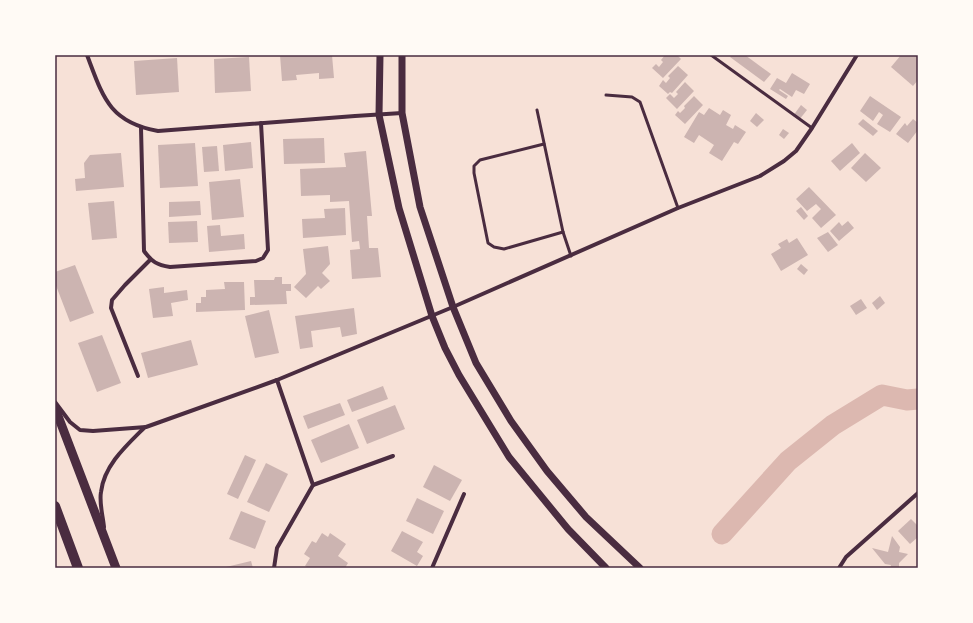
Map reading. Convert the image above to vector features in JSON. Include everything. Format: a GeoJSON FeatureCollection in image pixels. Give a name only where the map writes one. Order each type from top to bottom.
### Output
{"type":"FeatureCollection","features":[{"type":"Feature","properties":{"kind":"highway"},"geometry":{"type":"LineString","coordinates":[[55,408],[116,568]]}},
{"type":"Feature","properties":{"kind":"highway"},"geometry":{"type":"LineString","coordinates":[[55,506],[78,568]]}},
{"type":"Feature","properties":{"kind":"street"},"geometry":{"type":"LineString","coordinates":[[87,55],[102,93],[112,108],[126,121],[141,128],[158,132],[402,113]]}},
{"type":"Feature","properties":{"kind":"street"},"geometry":{"type":"LineString","coordinates":[[380,55],[379,114],[399,208],[432,316],[445,348],[509,457],[568,529],[606,568]]}},
{"type":"Feature","properties":{"kind":"street"},"geometry":{"type":"LineString","coordinates":[[402,55],[402,113],[420,207],[453,307],[476,363],[511,421],[547,471],[586,517],[640,568]]}},
{"type":"Feature","properties":{"kind":"street"},"geometry":{"type":"LineString","coordinates":[[55,402],[70,422],[80,430],[93,431],[146,426],[277,380],[453,307],[678,208],[760,176],[784,161],[796,150],[812,128],[857,55]]}},
{"type":"Feature","properties":{"kind":"street"},"geometry":{"type":"LineString","coordinates":[[141,128],[144,251],[150,260],[160,266],[170,267],[256,261],[263,258],[268,250],[261,123]]}},
{"type":"Feature","properties":{"kind":"street"},"geometry":{"type":"LineString","coordinates":[[138,376],[111,308],[112,300],[150,260]]}},
{"type":"Feature","properties":{"kind":"street"},"geometry":{"type":"LineString","coordinates":[[277,380],[313,485]]}},
{"type":"Feature","properties":{"kind":"street"},"geometry":{"type":"LineString","coordinates":[[104,537],[101,493],[107,471],[122,450],[146,426]]}},
{"type":"Feature","properties":{"kind":"street"},"geometry":{"type":"LineString","coordinates":[[274,568],[276,548],[313,485],[393,456]]}},
{"type":"Feature","properties":{"kind":"street"},"geometry":{"type":"LineString","coordinates":[[839,568],[840,563],[846,557],[918,493]]}},
{"type":"Feature","properties":{"kind":"street"},"geometry":{"type":"LineString","coordinates":[[432,568],[464,494]]}},
{"type":"Feature","properties":{"kind":"lane"},"geometry":{"type":"LineString","coordinates":[[711,55],[812,128]]}},
{"type":"Feature","properties":{"kind":"lane"},"geometry":{"type":"LineString","coordinates":[[606,95],[632,97],[640,102],[678,208]]}},
{"type":"Feature","properties":{"kind":"lane"},"geometry":{"type":"LineString","coordinates":[[537,110],[563,232],[571,256]]}},
{"type":"Feature","properties":{"kind":"lane"},"geometry":{"type":"LineString","coordinates":[[544,144],[480,160],[474,166],[474,173],[488,243],[494,247],[504,249],[563,232]]}},
{"type":"Feature","properties":{"kind":"building"},"geometry":{"type":"Polygon","coordinates":[[[280,55],[332,55],[334,78],[319,79],[319,73],[296,75],[297,80],[282,81],[280,55]]]}},
{"type":"Feature","properties":{"kind":"building"},"geometry":{"type":"Polygon","coordinates":[[[665,55],[677,55],[681,59],[663,78],[652,68],[656,64],[659,67],[663,62],[661,60],[665,55]]]}},
{"type":"Feature","properties":{"kind":"building"},"geometry":{"type":"Polygon","coordinates":[[[732,55],[745,55],[771,74],[764,82],[730,57],[732,55]]]}},
{"type":"Feature","properties":{"kind":"building"},"geometry":{"type":"Polygon","coordinates":[[[901,55],[918,56],[918,80],[913,86],[891,67],[901,55]]]}},
{"type":"Feature","properties":{"kind":"building"},"geometry":{"type":"Polygon","coordinates":[[[249,57],[251,91],[215,93],[214,59],[249,57]]]}},
{"type":"Feature","properties":{"kind":"building"},"geometry":{"type":"Polygon","coordinates":[[[177,58],[179,92],[136,95],[134,61],[177,58]]]}},
{"type":"Feature","properties":{"kind":"building"},"geometry":{"type":"Polygon","coordinates":[[[678,66],[688,75],[672,93],[670,92],[668,94],[659,86],[663,80],[666,83],[670,78],[668,76],[678,66]]]}},
{"type":"Feature","properties":{"kind":"building"},"geometry":{"type":"Polygon","coordinates":[[[792,73],[810,84],[804,94],[796,90],[792,97],[780,89],[779,90],[788,96],[786,99],[770,89],[777,78],[786,83],[792,73]]]}},
{"type":"Feature","properties":{"kind":"building"},"geometry":{"type":"Polygon","coordinates":[[[685,82],[694,91],[677,109],[666,98],[670,94],[674,98],[678,94],[676,92],[685,82]]]}},
{"type":"Feature","properties":{"kind":"building"},"geometry":{"type":"Polygon","coordinates":[[[694,96],[703,105],[685,124],[675,115],[678,111],[680,113],[685,108],[684,106],[694,96]]]}},
{"type":"Feature","properties":{"kind":"building"},"geometry":{"type":"Polygon","coordinates":[[[870,96],[901,117],[890,132],[877,124],[883,115],[879,112],[873,121],[860,111],[870,96]]]}},
{"type":"Feature","properties":{"kind":"building"},"geometry":{"type":"Polygon","coordinates":[[[801,105],[807,110],[799,120],[793,116],[801,105]]]}},
{"type":"Feature","properties":{"kind":"building"},"geometry":{"type":"Polygon","coordinates":[[[709,108],[720,115],[723,110],[731,115],[726,125],[733,129],[735,125],[746,132],[738,144],[734,142],[722,161],[709,153],[714,145],[699,135],[694,143],[684,137],[699,112],[704,115],[709,108]]]}},
{"type":"Feature","properties":{"kind":"building"},"geometry":{"type":"Polygon","coordinates":[[[756,113],[764,120],[757,127],[750,121],[756,113]]]}},
{"type":"Feature","properties":{"kind":"building"},"geometry":{"type":"Polygon","coordinates":[[[863,119],[878,131],[873,136],[858,124],[863,119]]]}},
{"type":"Feature","properties":{"kind":"building"},"geometry":{"type":"Polygon","coordinates":[[[913,119],[918,123],[918,130],[908,143],[896,134],[905,123],[907,126],[913,119]]]}},
{"type":"Feature","properties":{"kind":"building"},"geometry":{"type":"Polygon","coordinates":[[[783,129],[789,133],[784,139],[779,135],[783,129]]]}},
{"type":"Feature","properties":{"kind":"building"},"geometry":{"type":"Polygon","coordinates":[[[324,138],[325,163],[284,164],[283,139],[324,138]]]}},
{"type":"Feature","properties":{"kind":"building"},"geometry":{"type":"Polygon","coordinates":[[[251,142],[253,168],[225,171],[223,145],[251,142]]]}},
{"type":"Feature","properties":{"kind":"building"},"geometry":{"type":"Polygon","coordinates":[[[195,143],[198,186],[160,188],[158,145],[195,143]]]}},
{"type":"Feature","properties":{"kind":"building"},"geometry":{"type":"Polygon","coordinates":[[[852,143],[860,153],[840,171],[831,161],[852,143]]]}},
{"type":"Feature","properties":{"kind":"building"},"geometry":{"type":"Polygon","coordinates":[[[217,146],[219,171],[204,172],[202,147],[217,146]]]}},
{"type":"Feature","properties":{"kind":"building"},"geometry":{"type":"Polygon","coordinates":[[[366,151],[372,216],[367,216],[369,248],[378,248],[381,277],[352,279],[350,250],[360,249],[359,241],[352,242],[349,201],[330,202],[330,195],[301,196],[300,169],[346,167],[344,153],[366,151]]]}},
{"type":"Feature","properties":{"kind":"building"},"geometry":{"type":"Polygon","coordinates":[[[121,153],[124,187],[76,191],[75,179],[85,178],[84,163],[90,155],[121,153]]]}},
{"type":"Feature","properties":{"kind":"building"},"geometry":{"type":"Polygon","coordinates":[[[865,153],[881,168],[866,182],[851,168],[865,153]]]}},
{"type":"Feature","properties":{"kind":"building"},"geometry":{"type":"Polygon","coordinates":[[[240,179],[244,217],[212,220],[209,182],[240,179]]]}},
{"type":"Feature","properties":{"kind":"building"},"geometry":{"type":"Polygon","coordinates":[[[809,187],[836,215],[821,228],[812,218],[821,209],[816,204],[807,211],[796,199],[809,187]]]}},
{"type":"Feature","properties":{"kind":"building"},"geometry":{"type":"Polygon","coordinates":[[[114,201],[117,238],[92,240],[88,203],[114,201]]]}},
{"type":"Feature","properties":{"kind":"building"},"geometry":{"type":"Polygon","coordinates":[[[200,201],[201,215],[169,217],[169,202],[200,201]]]}},
{"type":"Feature","properties":{"kind":"building"},"geometry":{"type":"Polygon","coordinates":[[[801,207],[808,216],[804,220],[796,211],[801,207]]]}},
{"type":"Feature","properties":{"kind":"building"},"geometry":{"type":"Polygon","coordinates":[[[345,208],[346,235],[303,238],[302,219],[325,218],[324,209],[345,208]]]}},
{"type":"Feature","properties":{"kind":"building"},"geometry":{"type":"Polygon","coordinates":[[[197,221],[198,242],[169,243],[168,222],[197,221]]]}},
{"type":"Feature","properties":{"kind":"building"},"geometry":{"type":"Polygon","coordinates":[[[848,221],[854,228],[839,241],[830,231],[839,222],[842,226],[848,221]]]}},
{"type":"Feature","properties":{"kind":"building"},"geometry":{"type":"Polygon","coordinates":[[[220,225],[221,236],[244,234],[245,249],[209,252],[207,226],[220,225]]]}},
{"type":"Feature","properties":{"kind":"building"},"geometry":{"type":"Polygon","coordinates":[[[828,232],[838,245],[828,252],[817,238],[828,232]]]}},
{"type":"Feature","properties":{"kind":"building"},"geometry":{"type":"Polygon","coordinates":[[[797,238],[808,255],[781,271],[771,254],[781,248],[778,244],[787,239],[789,243],[797,238]]]}},
{"type":"Feature","properties":{"kind":"building"},"geometry":{"type":"Polygon","coordinates":[[[328,246],[330,264],[322,273],[330,281],[321,289],[318,286],[306,298],[294,287],[306,274],[303,249],[328,246]]]}},
{"type":"Feature","properties":{"kind":"building"},"geometry":{"type":"Polygon","coordinates":[[[801,264],[808,270],[804,275],[797,269],[801,264]]]}},
{"type":"Feature","properties":{"kind":"building"},"geometry":{"type":"Polygon","coordinates":[[[75,265],[94,313],[70,322],[55,283],[55,272],[75,265]]]}},
{"type":"Feature","properties":{"kind":"building"},"geometry":{"type":"Polygon","coordinates":[[[275,277],[282,277],[282,284],[291,284],[291,291],[286,291],[287,304],[250,305],[250,297],[255,297],[254,280],[274,280],[275,277]]]}},
{"type":"Feature","properties":{"kind":"building"},"geometry":{"type":"Polygon","coordinates":[[[224,282],[244,282],[245,310],[196,312],[196,303],[201,303],[201,297],[206,297],[206,290],[225,289],[224,282]]]}},
{"type":"Feature","properties":{"kind":"building"},"geometry":{"type":"Polygon","coordinates":[[[164,287],[164,293],[187,290],[188,300],[171,303],[173,316],[153,318],[149,289],[164,287]]]}},
{"type":"Feature","properties":{"kind":"building"},"geometry":{"type":"Polygon","coordinates":[[[880,296],[885,303],[877,310],[872,303],[880,296]]]}},
{"type":"Feature","properties":{"kind":"building"},"geometry":{"type":"Polygon","coordinates":[[[861,299],[867,308],[856,315],[850,306],[861,299]]]}},
{"type":"Feature","properties":{"kind":"building"},"geometry":{"type":"Polygon","coordinates":[[[354,308],[357,334],[342,337],[340,327],[311,331],[313,347],[300,349],[295,316],[354,308]]]}},
{"type":"Feature","properties":{"kind":"building"},"geometry":{"type":"Polygon","coordinates":[[[269,310],[279,353],[255,358],[245,316],[269,310]]]}},
{"type":"Feature","properties":{"kind":"building"},"geometry":{"type":"Polygon","coordinates":[[[102,335],[121,383],[97,392],[78,343],[102,335]]]}},
{"type":"Feature","properties":{"kind":"building"},"geometry":{"type":"Polygon","coordinates":[[[191,340],[198,365],[148,378],[141,353],[191,340]]]}},
{"type":"Feature","properties":{"kind":"building"},"geometry":{"type":"Polygon","coordinates":[[[383,386],[388,399],[352,412],[347,400],[383,386]]]}},
{"type":"Feature","properties":{"kind":"building"},"geometry":{"type":"Polygon","coordinates":[[[340,403],[345,415],[308,429],[303,416],[340,403]]]}},
{"type":"Feature","properties":{"kind":"building"},"geometry":{"type":"Polygon","coordinates":[[[395,405],[405,429],[367,444],[357,420],[395,405]]]}},
{"type":"Feature","properties":{"kind":"building"},"geometry":{"type":"Polygon","coordinates":[[[349,424],[359,448],[321,463],[311,440],[349,424]]]}},
{"type":"Feature","properties":{"kind":"building"},"geometry":{"type":"Polygon","coordinates":[[[245,455],[256,460],[238,499],[227,494],[245,455]]]}},
{"type":"Feature","properties":{"kind":"building"},"geometry":{"type":"Polygon","coordinates":[[[266,463],[288,474],[269,512],[247,502],[266,463]]]}},
{"type":"Feature","properties":{"kind":"building"},"geometry":{"type":"Polygon","coordinates":[[[434,465],[462,480],[450,501],[423,487],[434,465]]]}},
{"type":"Feature","properties":{"kind":"building"},"geometry":{"type":"Polygon","coordinates":[[[417,498],[444,511],[433,534],[406,521],[417,498]]]}},
{"type":"Feature","properties":{"kind":"building"},"geometry":{"type":"Polygon","coordinates":[[[241,511],[266,521],[255,549],[229,539],[241,511]]]}},
{"type":"Feature","properties":{"kind":"building"},"geometry":{"type":"Polygon","coordinates":[[[911,519],[918,526],[918,537],[910,544],[898,531],[911,519]]]}},
{"type":"Feature","properties":{"kind":"building"},"geometry":{"type":"Polygon","coordinates":[[[402,531],[423,542],[417,552],[423,556],[417,566],[391,551],[402,531]]]}},
{"type":"Feature","properties":{"kind":"building"},"geometry":{"type":"Polygon","coordinates":[[[322,533],[328,537],[330,533],[346,544],[338,556],[348,563],[345,568],[309,568],[305,566],[310,558],[304,554],[312,541],[316,543],[322,533]]]}},
{"type":"Feature","properties":{"kind":"building"},"geometry":{"type":"Polygon","coordinates":[[[892,536],[900,547],[899,552],[908,554],[899,563],[899,568],[890,568],[891,565],[885,564],[872,548],[888,552],[892,536]]]}},
{"type":"Feature","properties":{"kind":"building"},"geometry":{"type":"Polygon","coordinates":[[[251,561],[253,568],[226,568],[226,567],[251,561]]]}},
{"type":"Feature","properties":{"kind":"waterway"},"geometry":{"type":"LineString","coordinates":[[722,534],[788,461],[833,425],[882,395],[907,400],[918,399]]}}]}
